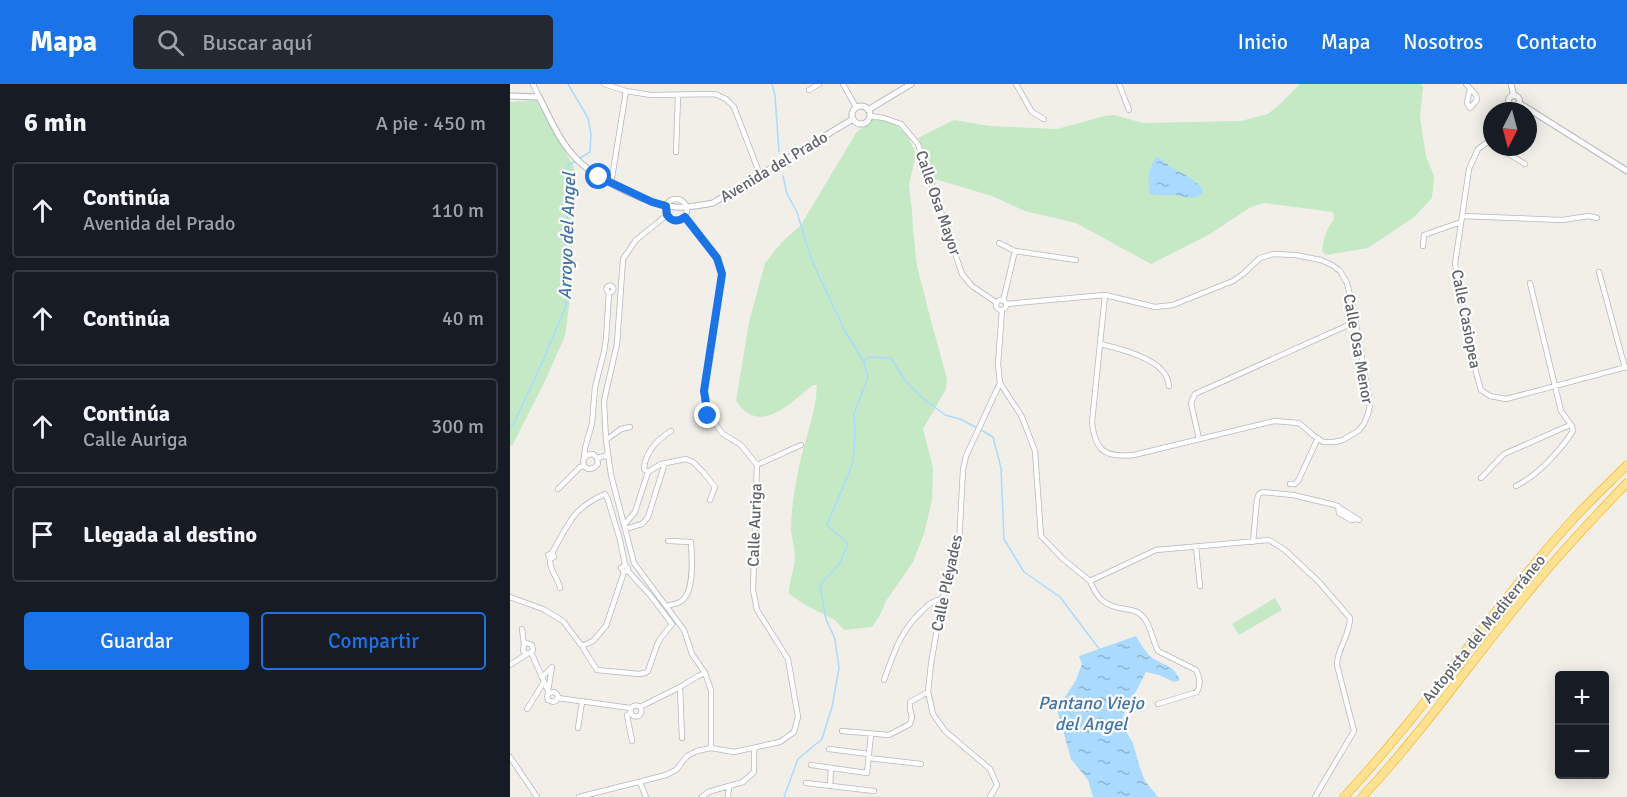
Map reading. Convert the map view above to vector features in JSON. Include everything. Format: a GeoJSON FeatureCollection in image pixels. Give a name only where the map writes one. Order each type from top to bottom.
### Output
{"type":"FeatureCollection","features":[{"type":"Feature","properties":{"kind":"highway","name":"Autopista del Mediterráneo"},"geometry":{"type":"LineString","coordinates":[[1344,797],[1378,761],[1525,576],[1576,516],[1627,465]]}},
{"type":"Feature","properties":{"kind":"highway","name":"Autopista del Mediterráneo"},"geometry":{"type":"LineString","coordinates":[[1362,797],[1425,725],[1534,585],[1585,526],[1627,483]]}},
{"type":"Feature","properties":{"kind":"street","name":"Avenida del Prado"},"geometry":{"type":"LineString","coordinates":[[533,84],[559,136],[568,150],[585,167],[611,184],[666,206],[688,208],[713,203],[852,119]]}},
{"type":"Feature","properties":{"kind":"street"},"geometry":{"type":"LineString","coordinates":[[604,84],[626,91],[651,95],[715,94],[726,99],[735,106],[760,175]]}},
{"type":"Feature","properties":{"kind":"street"},"geometry":{"type":"LineString","coordinates":[[808,90],[819,84]]}},
{"type":"Feature","properties":{"kind":"street"},"geometry":{"type":"LineString","coordinates":[[843,84],[856,107]]}},
{"type":"Feature","properties":{"kind":"street"},"geometry":{"type":"LineString","coordinates":[[869,113],[861,106],[856,107],[852,112],[852,119],[863,124],[869,113],[911,84]]}},
{"type":"Feature","properties":{"kind":"street"},"geometry":{"type":"LineString","coordinates":[[1016,84],[1032,112],[1044,119]]}},
{"type":"Feature","properties":{"kind":"street"},"geometry":{"type":"LineString","coordinates":[[1119,84],[1129,110]]}},
{"type":"Feature","properties":{"kind":"street"},"geometry":{"type":"LineString","coordinates":[[1510,84],[1514,96],[1519,99],[1518,102]]}},
{"type":"Feature","properties":{"kind":"street"},"geometry":{"type":"LineString","coordinates":[[611,184],[626,91]]}},
{"type":"Feature","properties":{"kind":"street"},"geometry":{"type":"LineString","coordinates":[[510,96],[538,97]]}},
{"type":"Feature","properties":{"kind":"street"},"geometry":{"type":"LineString","coordinates":[[676,152],[678,96]]}},
{"type":"Feature","properties":{"kind":"street","name":"Calle Osa Mayor"},"geometry":{"type":"LineString","coordinates":[[869,113],[901,124],[918,144],[962,274],[972,286],[1002,303]]}},
{"type":"Feature","properties":{"kind":"street"},"geometry":{"type":"LineString","coordinates":[[1537,120],[1627,171]]}},
{"type":"Feature","properties":{"kind":"street","name":"Calle Casiopea"},"geometry":{"type":"LineString","coordinates":[[1483,146],[1478,149],[1470,169],[1455,264],[1476,372],[1482,390],[1490,396],[1506,399],[1554,386]]}},
{"type":"Feature","properties":{"kind":"street"},"geometry":{"type":"LineString","coordinates":[[1512,156],[1525,164]]}},
{"type":"Feature","properties":{"kind":"street"},"geometry":{"type":"LineString","coordinates":[[666,206],[667,215],[675,221],[685,217],[688,208]]}},
{"type":"Feature","properties":{"kind":"street"},"geometry":{"type":"LineString","coordinates":[[579,797],[666,775],[676,770],[687,756],[711,748],[711,690],[705,673],[692,654],[684,630],[635,565],[611,475],[606,440],[604,401],[617,344],[623,259],[636,240],[667,215]]}},
{"type":"Feature","properties":{"kind":"street"},"geometry":{"type":"LineString","coordinates":[[1462,216],[1563,220],[1589,216],[1597,218]]}},
{"type":"Feature","properties":{"kind":"street","name":"Calle Auriga"},"geometry":{"type":"LineString","coordinates":[[685,217],[717,258],[722,274],[704,391],[708,416],[723,434],[741,445],[757,465],[753,590],[757,610],[788,659],[798,717],[794,732],[780,742],[734,752],[711,748]]}},
{"type":"Feature","properties":{"kind":"street"},"geometry":{"type":"LineString","coordinates":[[1423,246],[1424,235],[1461,222]]}},
{"type":"Feature","properties":{"kind":"street"},"geometry":{"type":"LineString","coordinates":[[999,243],[1015,251],[1076,260]]}},
{"type":"Feature","properties":{"kind":"street"},"geometry":{"type":"LineString","coordinates":[[1002,310],[996,307],[1002,303],[1015,251]]}},
{"type":"Feature","properties":{"kind":"street","name":"Calle Osa Menor"},"geometry":{"type":"LineString","coordinates":[[1002,303],[1105,295],[1155,307],[1173,305],[1233,280],[1260,258],[1273,254],[1321,260],[1340,271],[1347,283],[1370,405],[1364,424],[1358,431],[1343,440],[1334,442],[1323,442],[1318,438]]}},
{"type":"Feature","properties":{"kind":"street"},"geometry":{"type":"LineString","coordinates":[[1554,386],[1626,367],[1599,272]]}},
{"type":"Feature","properties":{"kind":"street"},"geometry":{"type":"LineString","coordinates":[[1516,486],[1527,481],[1566,442],[1573,431],[1561,411],[1530,283]]}},
{"type":"Feature","properties":{"kind":"street"},"geometry":{"type":"LineString","coordinates":[[608,455],[598,461],[597,466],[591,470],[584,466],[585,448],[592,424],[595,387],[606,339],[609,293]]}},
{"type":"Feature","properties":{"kind":"street"},"geometry":{"type":"LineString","coordinates":[[1105,295],[1092,422],[1094,437],[1103,451],[1117,457],[1134,455],[1274,421],[1299,423],[1318,438],[1298,480],[1295,484],[1290,484]]}},
{"type":"Feature","properties":{"kind":"street"},"geometry":{"type":"LineString","coordinates":[[1002,303],[1005,308],[1002,310],[998,364],[1000,383],[1022,417],[1035,451],[1041,536],[1063,559],[1090,581],[1105,603],[1134,611],[1142,616],[1149,626],[1158,651],[1198,672],[1200,687],[1197,692],[1158,704]]}},
{"type":"Feature","properties":{"kind":"street"},"geometry":{"type":"LineString","coordinates":[[1199,439],[1191,403],[1195,394],[1355,322]]}},
{"type":"Feature","properties":{"kind":"street"},"geometry":{"type":"LineString","coordinates":[[1100,344],[1126,350],[1149,361],[1165,374],[1169,386]]}},
{"type":"Feature","properties":{"kind":"street","name":"Calle Pléyades"},"geometry":{"type":"LineString","coordinates":[[990,797],[997,785],[990,769],[945,731],[933,714],[927,692],[942,599],[959,544],[963,470],[966,456],[1000,383]]}},
{"type":"Feature","properties":{"kind":"street"},"geometry":{"type":"LineString","coordinates":[[1481,478],[1504,454],[1570,424]]}},
{"type":"Feature","properties":{"kind":"street"},"geometry":{"type":"LineString","coordinates":[[606,440],[621,429],[630,427]]}},
{"type":"Feature","properties":{"kind":"street"},"geometry":{"type":"LineString","coordinates":[[648,472],[644,469],[647,456],[654,444],[671,431]]}},
{"type":"Feature","properties":{"kind":"street"},"geometry":{"type":"LineString","coordinates":[[757,465],[801,445]]}},
{"type":"Feature","properties":{"kind":"street"},"geometry":{"type":"LineString","coordinates":[[584,457],[593,454],[598,461],[609,462]]}},
{"type":"Feature","properties":{"kind":"street"},"geometry":{"type":"LineString","coordinates":[[625,527],[635,512],[648,472],[661,464],[686,459],[693,462],[714,487],[710,500]]}},
{"type":"Feature","properties":{"kind":"street"},"geometry":{"type":"LineString","coordinates":[[625,527],[642,524],[648,517],[665,463]]}},
{"type":"Feature","properties":{"kind":"street"},"geometry":{"type":"LineString","coordinates":[[558,489],[580,467],[584,466]]}},
{"type":"Feature","properties":{"kind":"street"},"geometry":{"type":"LineString","coordinates":[[1253,542],[1257,499],[1263,492],[1293,495],[1338,506],[1358,520]]}},
{"type":"Feature","properties":{"kind":"street"},"geometry":{"type":"LineString","coordinates":[[510,597],[543,609],[563,621],[583,646],[597,670],[639,674],[645,674],[648,671],[657,645],[672,624],[626,568],[620,540],[608,500],[604,494],[591,500],[569,520],[551,556],[549,564],[560,588]]}},
{"type":"Feature","properties":{"kind":"street"},"geometry":{"type":"LineString","coordinates":[[1090,581],[1156,550],[1269,540],[1285,550],[1319,582],[1350,618],[1349,630],[1337,655],[1337,665],[1354,731],[1315,797]]}},
{"type":"Feature","properties":{"kind":"street"},"geometry":{"type":"LineString","coordinates":[[666,606],[680,602],[687,595],[691,580],[691,542],[668,541]]}},
{"type":"Feature","properties":{"kind":"street"},"geometry":{"type":"LineString","coordinates":[[1196,547],[1200,586]]}},
{"type":"Feature","properties":{"kind":"street"},"geometry":{"type":"LineString","coordinates":[[626,568],[635,565]]}},
{"type":"Feature","properties":{"kind":"street"},"geometry":{"type":"LineString","coordinates":[[583,646],[593,641],[606,626],[626,568]]}},
{"type":"Feature","properties":{"kind":"street"},"geometry":{"type":"LineString","coordinates":[[884,680],[897,642],[908,625],[935,600],[942,599]]}},
{"type":"Feature","properties":{"kind":"street"},"geometry":{"type":"LineString","coordinates":[[522,629],[523,651],[529,653],[549,692]]}},
{"type":"Feature","properties":{"kind":"street"},"geometry":{"type":"LineString","coordinates":[[510,665],[532,650],[532,645],[524,644]]}},
{"type":"Feature","properties":{"kind":"street"},"geometry":{"type":"LineString","coordinates":[[542,676],[552,667],[547,698],[551,702],[555,702],[558,698],[582,702],[630,711],[636,717],[641,714],[640,707]]}},
{"type":"Feature","properties":{"kind":"street"},"geometry":{"type":"LineString","coordinates":[[632,741],[627,715],[635,705],[640,707],[705,673]]}},
{"type":"Feature","properties":{"kind":"street"},"geometry":{"type":"LineString","coordinates":[[527,709],[544,682]]}},
{"type":"Feature","properties":{"kind":"street"},"geometry":{"type":"LineString","coordinates":[[680,687],[682,738]]}},
{"type":"Feature","properties":{"kind":"street"},"geometry":{"type":"LineString","coordinates":[[842,731],[889,735],[910,724],[912,717],[910,702],[927,692]]}},
{"type":"Feature","properties":{"kind":"street"},"geometry":{"type":"LineString","coordinates":[[578,728],[582,702]]}},
{"type":"Feature","properties":{"kind":"street"},"geometry":{"type":"LineString","coordinates":[[811,765],[867,773],[871,734]]}},
{"type":"Feature","properties":{"kind":"street"},"geometry":{"type":"LineString","coordinates":[[702,797],[708,792],[743,782],[754,772],[754,748]]}},
{"type":"Feature","properties":{"kind":"street"},"geometry":{"type":"LineString","coordinates":[[830,749],[921,764]]}},
{"type":"Feature","properties":{"kind":"street"},"geometry":{"type":"LineString","coordinates":[[510,757],[537,797]]}},
{"type":"Feature","properties":{"kind":"street"},"geometry":{"type":"LineString","coordinates":[[830,786],[831,768]]}},
{"type":"Feature","properties":{"kind":"street"},"geometry":{"type":"LineString","coordinates":[[640,782],[646,797]]}},
{"type":"Feature","properties":{"kind":"street"},"geometry":{"type":"LineString","coordinates":[[806,783],[874,791]]}},
{"type":"Feature","properties":{"kind":"street"},"geometry":{"type":"LineString","coordinates":[[728,797],[729,787]]}},
{"type":"Feature","properties":{"kind":"green space"},"geometry":{"type":"Polygon","coordinates":[[[1300,84],[1421,84],[1423,87],[1420,117],[1426,156],[1434,176],[1432,198],[1414,217],[1368,248],[1326,255],[1322,251],[1327,230],[1334,219],[1333,212],[1264,203],[1251,207],[1208,235],[1151,264],[1076,223],[1025,211],[992,196],[935,179],[918,138],[954,120],[990,126],[1057,129],[1114,115],[1143,123],[1241,121],[1268,114],[1300,84]]]}},
{"type":"Feature","properties":{"kind":"green space"},"geometry":{"type":"Polygon","coordinates":[[[536,100],[574,167],[571,291],[565,336],[512,446],[510,445],[510,102],[536,100]]]}},
{"type":"Feature","properties":{"kind":"green space"},"geometry":{"type":"Polygon","coordinates":[[[871,120],[881,120],[896,125],[907,135],[916,154],[909,185],[917,266],[947,379],[946,389],[923,429],[933,468],[932,500],[924,534],[913,562],[886,601],[872,627],[844,630],[835,620],[789,594],[795,558],[791,531],[794,498],[799,466],[815,406],[817,385],[813,385],[775,413],[765,416],[755,416],[745,411],[736,401],[749,322],[765,263],[782,242],[801,225],[856,133],[871,120]]]}},
{"type":"Feature","properties":{"kind":"green space"},"geometry":{"type":"Polygon","coordinates":[[[1275,598],[1282,610],[1239,635],[1232,624],[1275,598]]]}},
{"type":"Feature","properties":{"kind":"water"},"geometry":{"type":"Polygon","coordinates":[[[1156,157],[1196,182],[1203,189],[1202,194],[1192,198],[1150,194],[1149,175],[1156,157]]]}},
{"type":"Feature","properties":{"kind":"water","name":"Pantano Viejo del Angel"},"geometry":{"type":"Polygon","coordinates":[[[1136,636],[1154,659],[1172,668],[1180,680],[1174,682],[1146,672],[1120,722],[1133,743],[1145,781],[1158,797],[1093,797],[1088,780],[1071,759],[1057,709],[1076,680],[1082,664],[1079,656],[1136,636]]]}},
{"type":"Feature","properties":{"kind":"waterway"},"geometry":{"type":"LineString","coordinates":[[568,84],[588,118],[591,134],[590,152],[580,158]]}},
{"type":"Feature","properties":{"kind":"waterway"},"geometry":{"type":"LineString","coordinates":[[772,84],[775,95],[779,152]]}},
{"type":"Feature","properties":{"kind":"waterway","name":"Arroyo del Angel"},"geometry":{"type":"LineString","coordinates":[[510,427],[542,363],[566,306],[568,165],[576,161]]}},
{"type":"Feature","properties":{"kind":"waterway"},"geometry":{"type":"LineString","coordinates":[[783,176],[787,194],[797,212],[811,259],[846,333],[864,362],[868,377],[854,414],[853,463],[827,525],[848,544],[839,565],[820,587],[826,619],[835,639],[839,668],[832,707],[822,739],[798,759],[784,797]]}},
{"type":"Feature","properties":{"kind":"waterway"},"geometry":{"type":"LineString","coordinates":[[865,361],[868,357],[891,358],[904,379],[920,396],[945,415],[960,419],[977,428]]}},
{"type":"Feature","properties":{"kind":"waterway"},"geometry":{"type":"LineString","coordinates":[[981,430],[993,437],[1001,468],[1004,539],[1024,572],[1060,597],[1100,650]]}},
{"type":"Feature","properties":{"kind":"route"},"geometry":{"type":"LineString","coordinates":[[599,177],[652,202],[666,206],[667,215],[672,220],[685,217],[717,258],[722,274],[704,391],[708,416]]}}]}
